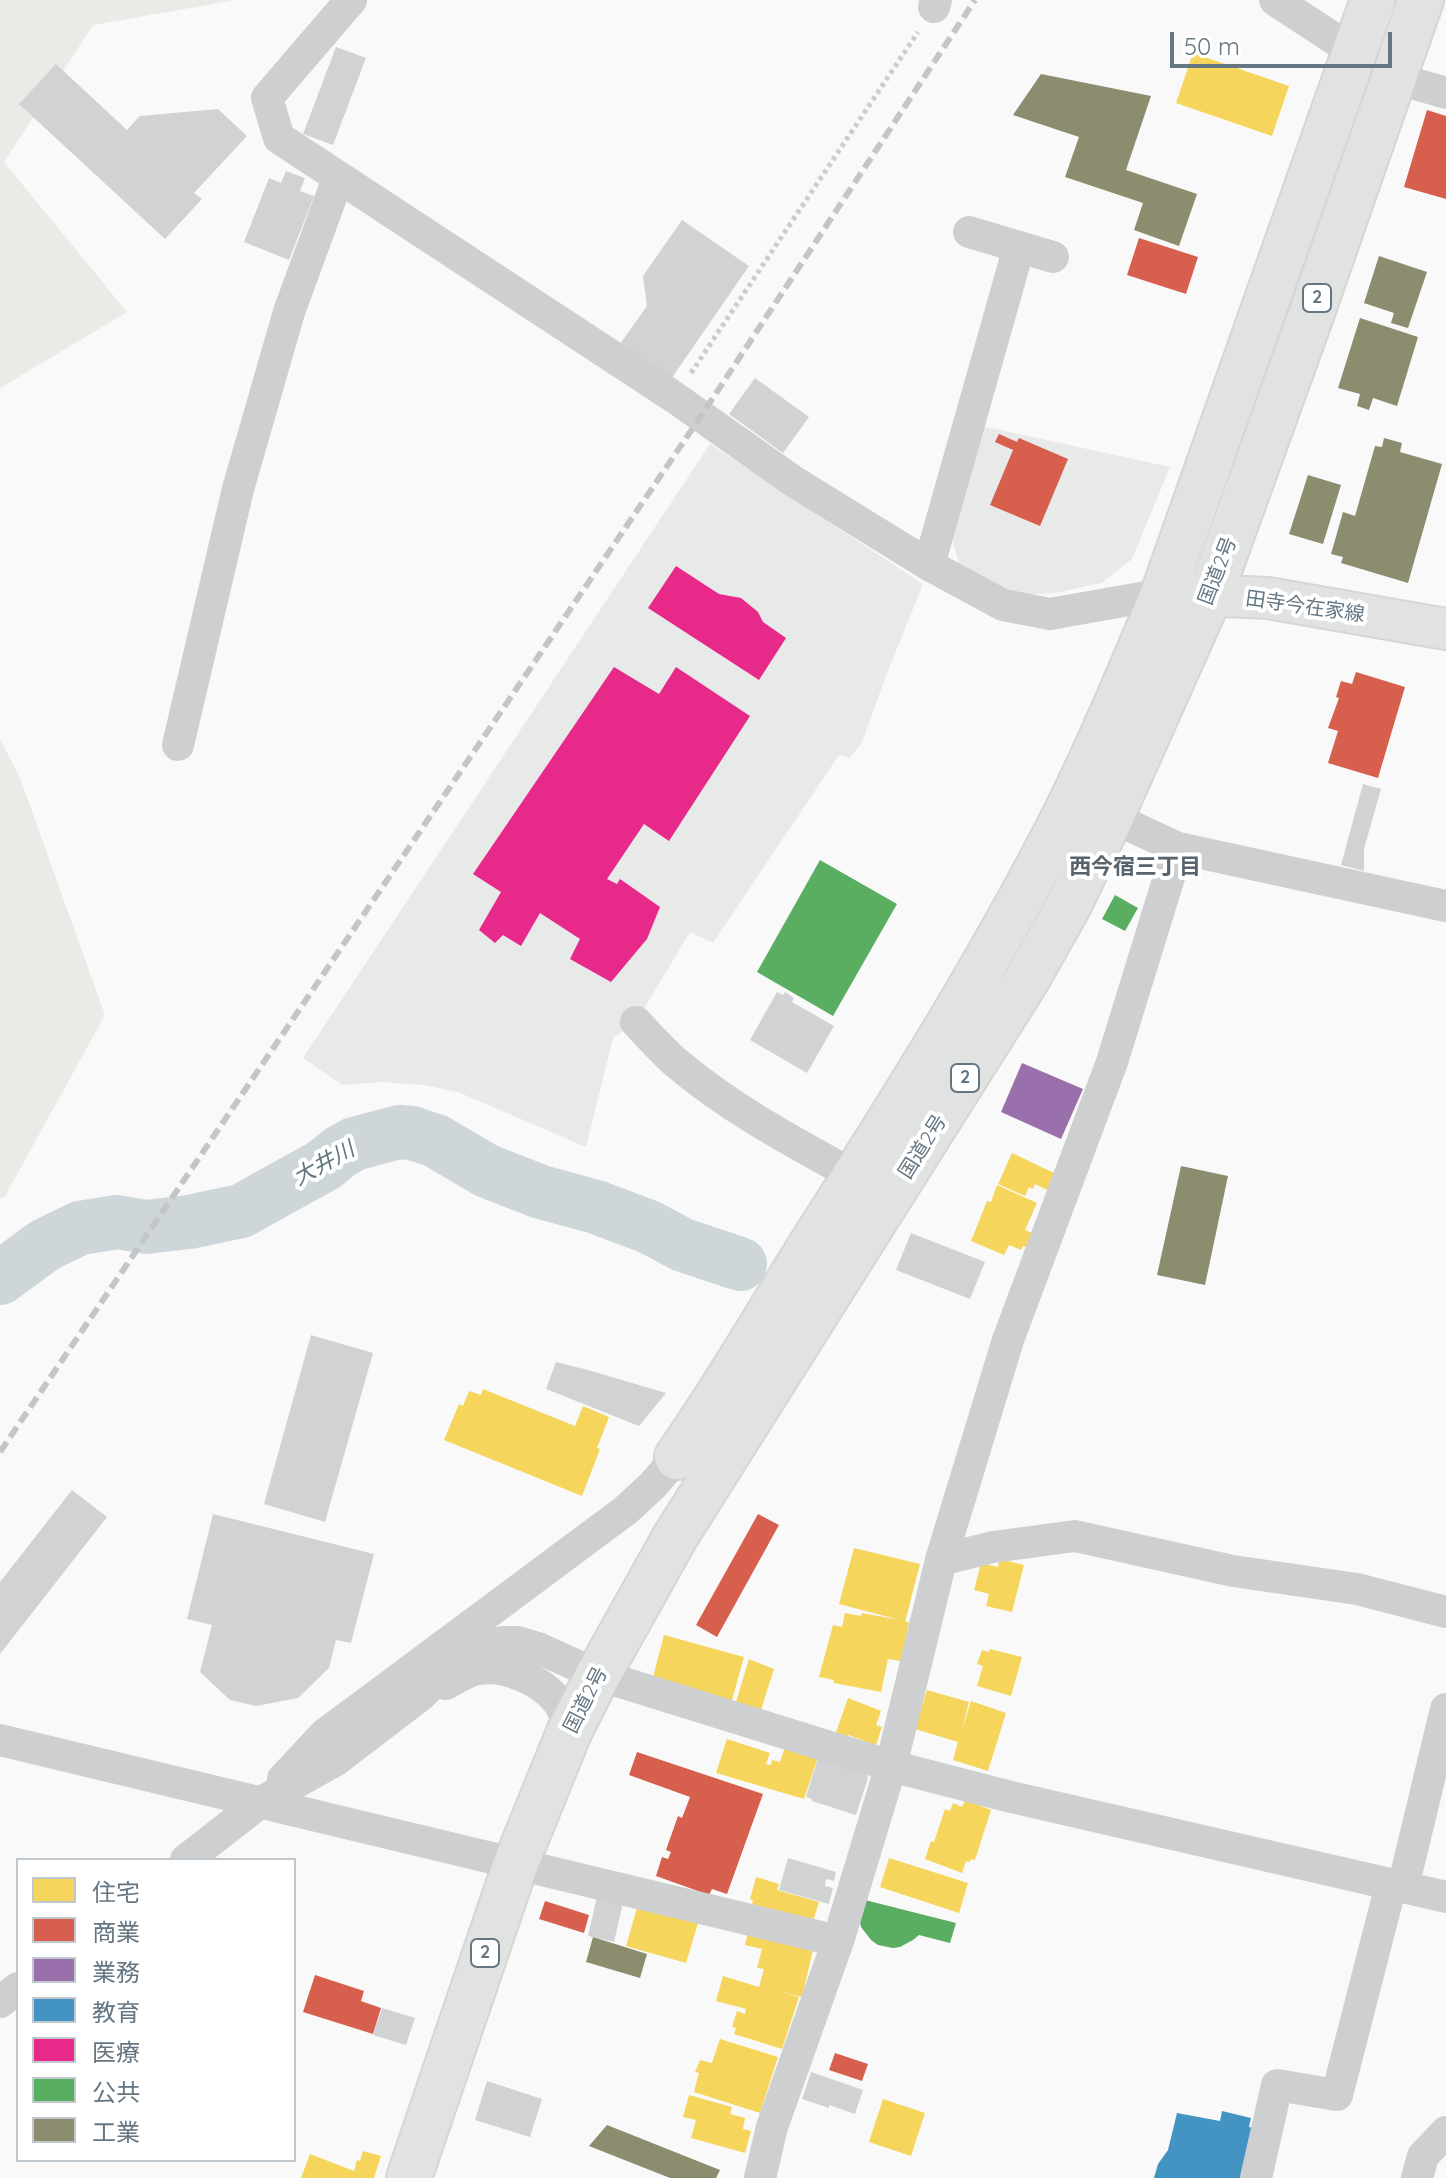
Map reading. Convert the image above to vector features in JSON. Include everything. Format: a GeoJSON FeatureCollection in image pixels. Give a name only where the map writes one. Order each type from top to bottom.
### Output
{"type":"FeatureCollection","features":[{"type":"Feature","properties":{"kind":"highway","name":"国道2号"},"geometry":{"type":"LineString","coordinates":[[677,1457],[926,1065],[997,942],[1065,814],[1163,594],[1373,0]]}},
{"type":"Feature","properties":{"kind":"highway","name":"国道2号"},"geometry":{"type":"LineString","coordinates":[[409,2178],[516,1863],[570,1730],[598,1675],[675,1537],[1026,981],[1070,903],[1111,817],[1210,595],[1421,0]]}},
{"type":"Feature","properties":{"kind":"main road","name":"田寺今在家線"},"geometry":{"type":"LineString","coordinates":[[1163,594],[1268,598],[1446,629]]}},
{"type":"Feature","properties":{"kind":"street"},"geometry":{"type":"LineString","coordinates":[[351,0],[267,98],[279,138],[674,397],[793,481],[929,565],[1003,605],[1050,614],[1163,594]]}},
{"type":"Feature","properties":{"kind":"street"},"geometry":{"type":"LineString","coordinates":[[1275,0],[1394,78],[1446,93]]}},
{"type":"Feature","properties":{"kind":"street"},"geometry":{"type":"LineString","coordinates":[[178,745],[238,489],[289,312],[338,178]]}},
{"type":"Feature","properties":{"kind":"street"},"geometry":{"type":"LineString","coordinates":[[969,232],[1053,257]]}},
{"type":"Feature","properties":{"kind":"street"},"geometry":{"type":"LineString","coordinates":[[929,565],[1019,247]]}},
{"type":"Feature","properties":{"kind":"street"},"geometry":{"type":"LineString","coordinates":[[1111,817],[1178,848],[1446,906]]}},
{"type":"Feature","properties":{"kind":"street"},"geometry":{"type":"LineString","coordinates":[[760,2178],[772,2127],[838,1941],[891,1766],[941,1560],[1008,1340],[1112,1062],[1178,848]]}},
{"type":"Feature","properties":{"kind":"street"},"geometry":{"type":"LineString","coordinates":[[636,1022],[673,1060],[721,1098],[855,1176]]}},
{"type":"Feature","properties":{"kind":"street"},"geometry":{"type":"LineString","coordinates":[[189,1858],[258,1804],[325,1734],[626,1510],[677,1457]]}},
{"type":"Feature","properties":{"kind":"street"},"geometry":{"type":"LineString","coordinates":[[941,1560],[993,1547],[1075,1536],[1233,1571],[1357,1589],[1446,1612]]}},
{"type":"Feature","properties":{"kind":"street"},"geometry":{"type":"LineString","coordinates":[[258,1804],[336,1760],[474,1650],[503,1642],[518,1642],[598,1675],[891,1766],[1446,1897]]}},
{"type":"Feature","properties":{"kind":"street"},"geometry":{"type":"LineString","coordinates":[[421,1695],[471,1671],[498,1669],[530,1680],[545,1689],[556,1699],[570,1730]]}},
{"type":"Feature","properties":{"kind":"street"},"geometry":{"type":"LineString","coordinates":[[1256,2178],[1277,2085],[1337,2095],[1446,1709]]}},
{"type":"Feature","properties":{"kind":"street"},"geometry":{"type":"LineString","coordinates":[[0,1740],[838,1941]]}},
{"type":"Feature","properties":{"kind":"street"},"geometry":{"type":"LineString","coordinates":[[0,2002],[16,1990]]}},
{"type":"Feature","properties":{"kind":"street"},"geometry":{"type":"LineString","coordinates":[[1417,2178],[1423,2156],[1446,2132]]}},
{"type":"Feature","properties":{"kind":"path"},"geometry":{"type":"LineString","coordinates":[[674,397],[935,4]]}},
{"type":"Feature","properties":{"kind":"shaded area"},"geometry":{"type":"Polygon","coordinates":[[[0,0],[236,0],[93,25],[4,162],[127,312],[0,388],[0,0]]]}},
{"type":"Feature","properties":{"kind":"shaded area"},"geometry":{"type":"Polygon","coordinates":[[[982,426],[1170,467],[1132,559],[1102,583],[1055,593],[1025,595],[1002,589],[959,564],[952,539],[982,426]]]}},
{"type":"Feature","properties":{"kind":"shaded area"},"geometry":{"type":"Polygon","coordinates":[[[710,444],[923,584],[862,742],[850,758],[839,755],[713,943],[690,932],[636,1022],[613,1038],[586,1147],[458,1092],[423,1085],[381,1082],[342,1085],[303,1058],[710,444]]]}},
{"type":"Feature","properties":{"kind":"shaded area"},"geometry":{"type":"Polygon","coordinates":[[[0,739],[20,778],[105,1015],[4,1198],[0,1198],[0,739]]]}},
{"type":"Feature","properties":{"kind":"building: 住宅"},"geometry":{"type":"Polygon","coordinates":[[[1193,53],[1289,86],[1272,136],[1176,103],[1193,53]]]}},
{"type":"Feature","properties":{"kind":"building: 住宅"},"geometry":{"type":"Polygon","coordinates":[[[1012,1153],[1054,1173],[1047,1190],[1035,1184],[1033,1189],[1029,1187],[1025,1196],[998,1184],[1012,1153]]]}},
{"type":"Feature","properties":{"kind":"building: 住宅"},"geometry":{"type":"Polygon","coordinates":[[[997,1185],[1037,1203],[1025,1230],[1035,1234],[1029,1248],[1023,1246],[1021,1250],[1009,1245],[1004,1255],[971,1241],[997,1185]]]}},
{"type":"Feature","properties":{"kind":"building: 住宅"},"geometry":{"type":"Polygon","coordinates":[[[483,1389],[575,1426],[583,1406],[609,1417],[582,1496],[444,1440],[459,1404],[463,1406],[469,1391],[481,1395],[483,1389]]]}},
{"type":"Feature","properties":{"kind":"building: 住宅"},"geometry":{"type":"Polygon","coordinates":[[[854,1548],[920,1564],[905,1622],[909,1622],[901,1661],[888,1659],[881,1692],[819,1677],[833,1625],[842,1627],[845,1613],[900,1620],[839,1604],[854,1548]]]}},
{"type":"Feature","properties":{"kind":"building: 住宅"},"geometry":{"type":"Polygon","coordinates":[[[999,1559],[1024,1565],[1012,1612],[986,1606],[989,1594],[974,1590],[981,1563],[998,1567],[999,1559]]]}},
{"type":"Feature","properties":{"kind":"building: 住宅"},"geometry":{"type":"Polygon","coordinates":[[[664,1635],[744,1657],[731,1704],[652,1681],[664,1635]]]}},
{"type":"Feature","properties":{"kind":"building: 住宅"},"geometry":{"type":"Polygon","coordinates":[[[990,1649],[1022,1657],[1011,1696],[977,1686],[983,1666],[977,1664],[982,1650],[989,1652],[990,1649]]]}},
{"type":"Feature","properties":{"kind":"building: 住宅"},"geometry":{"type":"Polygon","coordinates":[[[749,1659],[774,1669],[760,1713],[735,1705],[749,1659]]]}},
{"type":"Feature","properties":{"kind":"building: 住宅"},"geometry":{"type":"Polygon","coordinates":[[[927,1690],[969,1702],[961,1733],[971,1701],[1006,1713],[988,1771],[953,1760],[958,1742],[915,1729],[927,1690]]]}},
{"type":"Feature","properties":{"kind":"building: 住宅"},"geometry":{"type":"Polygon","coordinates":[[[848,1698],[881,1711],[876,1725],[882,1727],[876,1745],[848,1735],[847,1742],[834,1738],[848,1698]]]}},
{"type":"Feature","properties":{"kind":"building: 住宅"},"geometry":{"type":"Polygon","coordinates":[[[727,1739],[770,1753],[766,1764],[771,1765],[772,1760],[780,1762],[785,1747],[818,1757],[804,1799],[716,1773],[727,1739]]]}},
{"type":"Feature","properties":{"kind":"building: 住宅"},"geometry":{"type":"Polygon","coordinates":[[[965,1800],[991,1810],[975,1860],[966,1861],[962,1873],[925,1859],[945,1809],[950,1811],[953,1803],[962,1807],[965,1800]]]}},
{"type":"Feature","properties":{"kind":"building: 住宅"},"geometry":{"type":"Polygon","coordinates":[[[889,1858],[968,1883],[959,1913],[880,1887],[889,1858]]]}},
{"type":"Feature","properties":{"kind":"building: 住宅"},"geometry":{"type":"Polygon","coordinates":[[[756,1877],[779,1884],[777,1890],[819,1902],[813,1921],[752,1904],[753,1900],[750,1899],[756,1877]]]}},
{"type":"Feature","properties":{"kind":"building: 住宅"},"geometry":{"type":"Polygon","coordinates":[[[639,1901],[698,1923],[686,1963],[626,1946],[639,1901]]]}},
{"type":"Feature","properties":{"kind":"building: 住宅"},"geometry":{"type":"Polygon","coordinates":[[[749,1929],[814,1946],[802,1997],[779,1991],[799,1997],[782,2049],[734,2034],[736,2028],[732,2027],[737,2011],[745,2014],[746,2009],[716,2001],[723,1976],[759,1987],[764,1969],[757,1968],[762,1949],[745,1945],[749,1929]]]}},
{"type":"Feature","properties":{"kind":"building: 住宅"},"geometry":{"type":"Polygon","coordinates":[[[720,2039],[778,2057],[760,2113],[694,2092],[699,2073],[695,2072],[700,2060],[712,2063],[720,2039]]]}},
{"type":"Feature","properties":{"kind":"building: 住宅"},"geometry":{"type":"Polygon","coordinates":[[[689,2095],[732,2107],[730,2114],[745,2118],[743,2129],[751,2131],[745,2153],[691,2138],[696,2120],[683,2117],[689,2095]]]}},
{"type":"Feature","properties":{"kind":"building: 住宅"},"geometry":{"type":"Polygon","coordinates":[[[883,2099],[925,2113],[911,2156],[869,2142],[883,2099]]]}},
{"type":"Feature","properties":{"kind":"building: 住宅"},"geometry":{"type":"Polygon","coordinates":[[[363,2151],[381,2156],[374,2178],[301,2178],[310,2154],[354,2171],[363,2151]]]}},
{"type":"Feature","properties":{"kind":"building: 商業"},"geometry":{"type":"Polygon","coordinates":[[[1427,110],[1446,116],[1446,199],[1404,187],[1427,110]]]}},
{"type":"Feature","properties":{"kind":"building: 商業"},"geometry":{"type":"Polygon","coordinates":[[[1139,238],[1198,257],[1186,294],[1127,275],[1139,238]]]}},
{"type":"Feature","properties":{"kind":"building: 商業"},"geometry":{"type":"Polygon","coordinates":[[[999,434],[1017,442],[1019,438],[1068,459],[1040,526],[990,505],[1013,450],[995,442],[999,434]]]}},
{"type":"Feature","properties":{"kind":"building: 商業"},"geometry":{"type":"Polygon","coordinates":[[[1356,672],[1405,687],[1378,778],[1328,763],[1338,731],[1328,728],[1339,698],[1336,697],[1341,681],[1352,684],[1356,672]]]}},
{"type":"Feature","properties":{"kind":"building: 商業"},"geometry":{"type":"Polygon","coordinates":[[[758,1514],[779,1525],[717,1637],[696,1625],[758,1514]]]}},
{"type":"Feature","properties":{"kind":"building: 商業"},"geometry":{"type":"Polygon","coordinates":[[[637,1752],[763,1794],[727,1894],[712,1889],[709,1895],[656,1876],[662,1857],[668,1859],[671,1852],[666,1850],[678,1816],[682,1818],[690,1797],[629,1775],[637,1752]]]}},
{"type":"Feature","properties":{"kind":"building: 商業"},"geometry":{"type":"Polygon","coordinates":[[[545,1901],[589,1915],[584,1933],[539,1919],[545,1901]]]}},
{"type":"Feature","properties":{"kind":"building: 商業"},"geometry":{"type":"Polygon","coordinates":[[[315,1975],[364,1991],[361,2001],[381,2008],[373,2034],[303,2012],[315,1975]]]}},
{"type":"Feature","properties":{"kind":"building: 商業"},"geometry":{"type":"Polygon","coordinates":[[[835,2053],[868,2064],[862,2081],[829,2070],[835,2053]]]}},
{"type":"Feature","properties":{"kind":"building: 業務"},"geometry":{"type":"Polygon","coordinates":[[[1022,1063],[1083,1089],[1061,1139],[1001,1112],[1022,1063]]]}},
{"type":"Feature","properties":{"kind":"building: 教育"},"geometry":{"type":"Polygon","coordinates":[[[1222,2111],[1251,2118],[1249,2127],[1253,2128],[1242,2178],[1154,2178],[1158,2164],[1168,2150],[1177,2113],[1220,2121],[1222,2111]]]}},
{"type":"Feature","properties":{"kind":"building: 医療"},"geometry":{"type":"Polygon","coordinates":[[[676,566],[719,594],[741,598],[758,612],[763,622],[786,638],[759,680],[648,608],[676,566]]]}},
{"type":"Feature","properties":{"kind":"building: 医療"},"geometry":{"type":"Polygon","coordinates":[[[614,667],[659,694],[676,667],[750,716],[669,841],[644,824],[607,879],[617,884],[620,879],[660,907],[647,939],[611,982],[570,959],[580,939],[540,913],[521,946],[503,935],[495,943],[479,930],[501,892],[473,874],[614,667]]]}},
{"type":"Feature","properties":{"kind":"building: 公共"},"geometry":{"type":"Polygon","coordinates":[[[820,860],[897,904],[833,1016],[757,972],[820,860]]]}},
{"type":"Feature","properties":{"kind":"building: 公共"},"geometry":{"type":"Polygon","coordinates":[[[1115,895],[1138,908],[1125,931],[1102,919],[1115,895]]]}},
{"type":"Feature","properties":{"kind":"building: 公共"},"geometry":{"type":"Polygon","coordinates":[[[861,1899],[956,1923],[950,1943],[919,1935],[900,1947],[878,1945],[861,1927],[861,1899]]]}},
{"type":"Feature","properties":{"kind":"building: 工業"},"geometry":{"type":"Polygon","coordinates":[[[1041,74],[1151,96],[1126,170],[1197,194],[1179,246],[1134,230],[1143,203],[1065,177],[1079,137],[1013,115],[1041,74]]]}},
{"type":"Feature","properties":{"kind":"building: 工業"},"geometry":{"type":"Polygon","coordinates":[[[1379,256],[1427,272],[1408,328],[1391,323],[1394,313],[1364,303],[1379,256]]]}},
{"type":"Feature","properties":{"kind":"building: 工業"},"geometry":{"type":"Polygon","coordinates":[[[1360,318],[1418,337],[1397,406],[1373,398],[1369,410],[1357,406],[1360,394],[1338,388],[1360,318]]]}},
{"type":"Feature","properties":{"kind":"building: 工業"},"geometry":{"type":"Polygon","coordinates":[[[1384,438],[1402,443],[1400,452],[1442,464],[1408,583],[1341,563],[1343,557],[1331,554],[1343,512],[1355,516],[1375,446],[1382,447],[1384,438]]]}},
{"type":"Feature","properties":{"kind":"building: 工業"},"geometry":{"type":"Polygon","coordinates":[[[1308,475],[1341,485],[1323,544],[1289,534],[1308,475]]]}},
{"type":"Feature","properties":{"kind":"building: 工業"},"geometry":{"type":"Polygon","coordinates":[[[1181,1166],[1228,1176],[1205,1285],[1157,1275],[1181,1166]]]}},
{"type":"Feature","properties":{"kind":"building: 工業"},"geometry":{"type":"Polygon","coordinates":[[[593,1937],[647,1954],[640,1978],[586,1962],[593,1937]]]}},
{"type":"Feature","properties":{"kind":"building: 工業"},"geometry":{"type":"Polygon","coordinates":[[[607,2125],[720,2170],[716,2178],[670,2178],[589,2146],[607,2125]]]}},
{"type":"Feature","properties":{"kind":"building: その他"},"geometry":{"type":"Polygon","coordinates":[[[336,47],[366,58],[333,145],[303,134],[336,47]]]}},
{"type":"Feature","properties":{"kind":"building: その他"},"geometry":{"type":"Polygon","coordinates":[[[56,64],[127,130],[140,116],[218,109],[247,136],[194,193],[202,199],[165,239],[19,104],[56,64]]]}},
{"type":"Feature","properties":{"kind":"building: その他"},"geometry":{"type":"Polygon","coordinates":[[[286,171],[305,178],[300,191],[314,196],[289,260],[244,242],[269,178],[281,183],[286,171]]]}},
{"type":"Feature","properties":{"kind":"building: その他"},"geometry":{"type":"Polygon","coordinates":[[[682,220],[749,266],[671,379],[620,344],[647,306],[643,276],[682,220]]]}},
{"type":"Feature","properties":{"kind":"building: その他"},"geometry":{"type":"Polygon","coordinates":[[[755,378],[809,417],[783,453],[729,414],[755,378]]]}},
{"type":"Feature","properties":{"kind":"building: その他"},"geometry":{"type":"Polygon","coordinates":[[[1363,784],[1381,789],[1364,849],[1364,871],[1341,865],[1363,784]]]}},
{"type":"Feature","properties":{"kind":"building: その他"},"geometry":{"type":"Polygon","coordinates":[[[777,992],[783,995],[785,992],[794,998],[792,1002],[834,1026],[807,1073],[750,1040],[777,992]]]}},
{"type":"Feature","properties":{"kind":"building: その他"},"geometry":{"type":"Polygon","coordinates":[[[911,1233],[985,1262],[970,1299],[896,1270],[911,1233]]]}},
{"type":"Feature","properties":{"kind":"building: その他"},"geometry":{"type":"Polygon","coordinates":[[[311,1335],[373,1353],[325,1522],[264,1504],[311,1335]]]}},
{"type":"Feature","properties":{"kind":"building: その他"},"geometry":{"type":"Polygon","coordinates":[[[556,1362],[666,1393],[639,1426],[546,1389],[556,1362]]]}},
{"type":"Feature","properties":{"kind":"building: その他"},"geometry":{"type":"Polygon","coordinates":[[[72,1490],[107,1517],[0,1654],[0,1582],[72,1490]]]}},
{"type":"Feature","properties":{"kind":"building: その他"},"geometry":{"type":"Polygon","coordinates":[[[213,1514],[374,1554],[351,1643],[336,1640],[329,1668],[298,1698],[256,1706],[230,1700],[200,1672],[212,1625],[187,1619],[213,1514]]]}},
{"type":"Feature","properties":{"kind":"building: その他"},"geometry":{"type":"Polygon","coordinates":[[[818,1758],[865,1773],[868,1778],[856,1815],[806,1797],[818,1758]]]}},
{"type":"Feature","properties":{"kind":"building: その他"},"geometry":{"type":"Polygon","coordinates":[[[788,1858],[836,1872],[834,1881],[826,1879],[825,1886],[833,1888],[829,1904],[779,1890],[788,1858]]]}},
{"type":"Feature","properties":{"kind":"building: その他"},"geometry":{"type":"Polygon","coordinates":[[[598,1892],[624,1898],[614,1942],[588,1936],[598,1892]]]}},
{"type":"Feature","properties":{"kind":"building: その他"},"geometry":{"type":"Polygon","coordinates":[[[382,2008],[415,2018],[406,2045],[373,2035],[382,2008]]]}},
{"type":"Feature","properties":{"kind":"building: その他"},"geometry":{"type":"Polygon","coordinates":[[[811,2072],[863,2090],[855,2114],[802,2099],[811,2072]]]}},
{"type":"Feature","properties":{"kind":"building: その他"},"geometry":{"type":"Polygon","coordinates":[[[487,2081],[542,2099],[530,2137],[475,2120],[487,2081]]]}},
{"type":"Feature","properties":{"kind":"waterway","name":"大井川"},"geometry":{"type":"LineString","coordinates":[[0,1278],[45,1245],[80,1228],[117,1222],[146,1227],[241,1211],[324,1165],[354,1144],[399,1132],[436,1141],[487,1171],[541,1192],[596,1207],[649,1227],[683,1245],[740,1264]]}},
{"type":"Feature","properties":{"kind":"railway"},"geometry":{"type":"LineString","coordinates":[[0,1452],[701,416],[975,0]]}},
{"type":"Feature","properties":{"kind":"district","name":"西今宿三丁目"},"geometry":{"type":"Point","coordinates":[1135,867]}}]}
